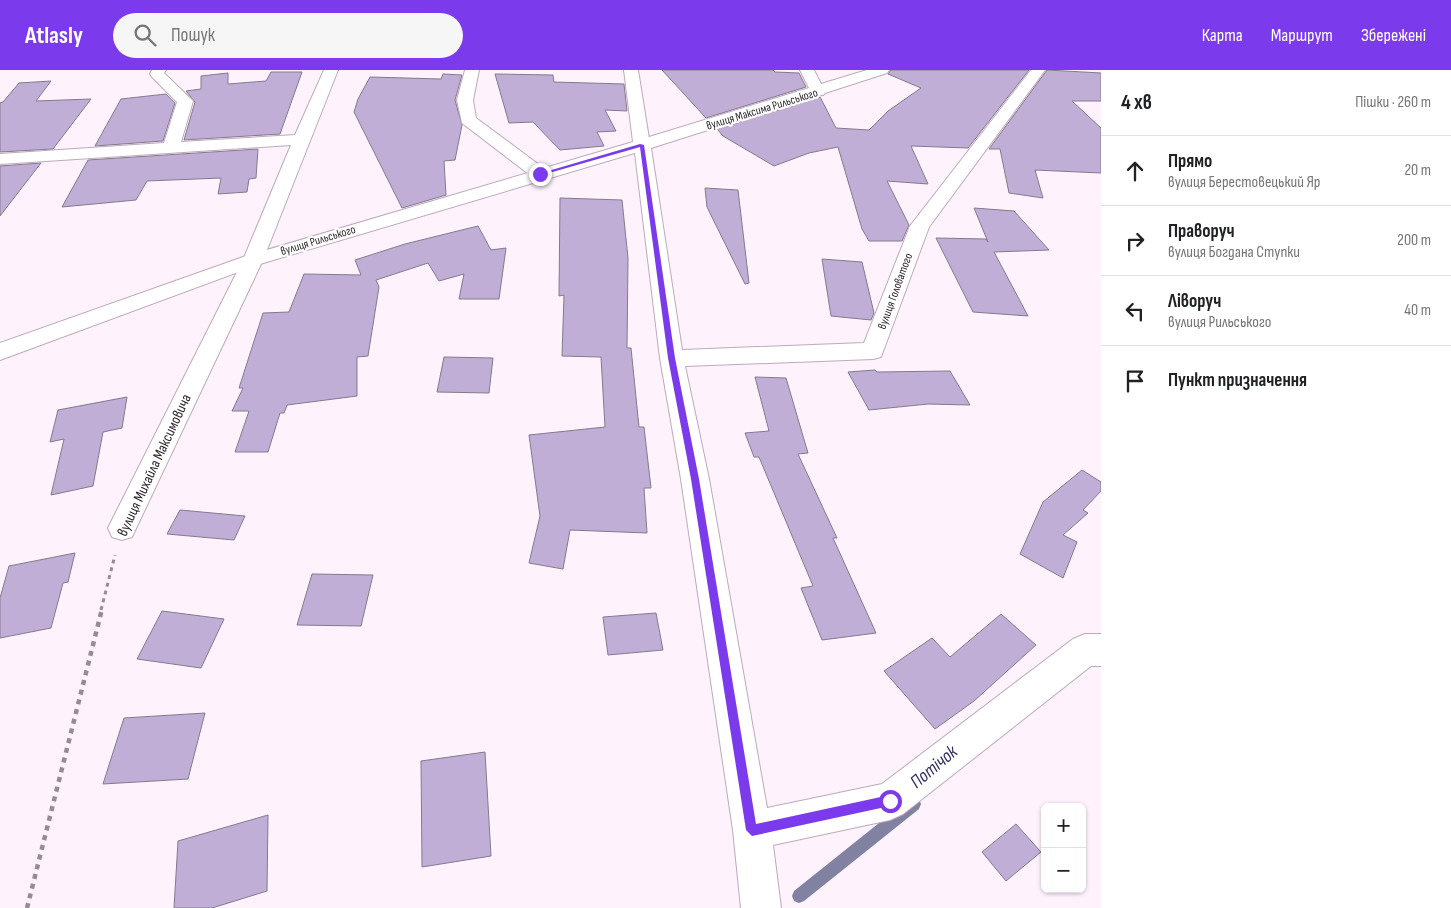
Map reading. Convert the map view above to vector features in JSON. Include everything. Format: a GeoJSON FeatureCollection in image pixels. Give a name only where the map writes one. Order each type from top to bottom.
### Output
{"type":"FeatureCollection","features":[{"type":"Feature","properties":{"kind":"street"},"geometry":{"type":"LineString","coordinates":[[159,70],[157,74],[185,100],[171,147]]}},
{"type":"Feature","properties":{"kind":"street","name":"вулиця Михайла Максимовича"},"geometry":{"type":"LineString","coordinates":[[122,528],[253,260],[301,139],[331,70]]}},
{"type":"Feature","properties":{"kind":"street"},"geometry":{"type":"LineString","coordinates":[[472,70],[465,100],[468,120],[540,174]]}},
{"type":"Feature","properties":{"kind":"street"},"geometry":{"type":"LineString","coordinates":[[631,70],[672,358],[695,479],[752,830],[762,908]]}},
{"type":"Feature","properties":{"kind":"street"},"geometry":{"type":"LineString","coordinates":[[807,70],[818,92]]}},
{"type":"Feature","properties":{"kind":"street","name":"вулиця Максима Рильського"},"geometry":{"type":"LineString","coordinates":[[642,145],[818,92],[882,70]]}},
{"type":"Feature","properties":{"kind":"street","name":"вулиця Головатого"},"geometry":{"type":"LineString","coordinates":[[672,358],[873,351],[920,226],[1038,70]]}},
{"type":"Feature","properties":{"kind":"street"},"geometry":{"type":"LineString","coordinates":[[0,159],[301,139]]}},
{"type":"Feature","properties":{"kind":"street","name":"вулиця Рильського"},"geometry":{"type":"LineString","coordinates":[[0,352],[253,260],[642,145]]}},
{"type":"Feature","properties":{"kind":"street"},"geometry":{"type":"LineString","coordinates":[[752,830],[890,801],[1085,650],[1101,650]]}},
{"type":"Feature","properties":{"kind":"path","name":"вулиця Михайла Максимовича"},"geometry":{"type":"LineString","coordinates":[[26,908],[122,528]]}},
{"type":"Feature","properties":{"kind":"building"},"geometry":{"type":"Polygon","coordinates":[[[662,70],[773,70],[775,72],[799,73],[806,87],[706,118],[662,70]]]}},
{"type":"Feature","properties":{"kind":"building"},"geometry":{"type":"Polygon","coordinates":[[[891,70],[1029,70],[968,148],[911,146],[928,184],[887,181],[909,225],[902,241],[869,241],[862,229],[838,147],[809,153],[774,166],[723,136],[717,129],[820,97],[836,128],[869,130],[888,111],[921,88],[888,74],[891,70]]]}},
{"type":"Feature","properties":{"kind":"building"},"geometry":{"type":"Polygon","coordinates":[[[1047,70],[1101,73],[1101,101],[1072,101],[1101,128],[1101,173],[1035,170],[1043,198],[1009,193],[1000,149],[989,149],[1047,70]]]}},
{"type":"Feature","properties":{"kind":"building"},"geometry":{"type":"Polygon","coordinates":[[[271,72],[302,72],[280,134],[184,140],[195,102],[186,91],[201,89],[201,76],[228,73],[228,84],[266,81],[271,72]]]}},
{"type":"Feature","properties":{"kind":"building"},"geometry":{"type":"Polygon","coordinates":[[[443,74],[462,75],[455,100],[462,125],[455,160],[444,161],[446,195],[402,208],[354,112],[358,99],[370,77],[441,79],[443,74]]]}},
{"type":"Feature","properties":{"kind":"building"},"geometry":{"type":"Polygon","coordinates":[[[495,74],[553,75],[554,82],[624,84],[627,111],[605,110],[616,131],[597,132],[604,146],[560,150],[533,122],[509,123],[495,74]]]}},
{"type":"Feature","properties":{"kind":"building"},"geometry":{"type":"Polygon","coordinates":[[[51,81],[36,101],[91,99],[53,149],[0,152],[0,103],[19,83],[51,81]]]}},
{"type":"Feature","properties":{"kind":"building"},"geometry":{"type":"Polygon","coordinates":[[[166,94],[175,103],[163,141],[95,146],[121,99],[166,94]]]}},
{"type":"Feature","properties":{"kind":"building"},"geometry":{"type":"Polygon","coordinates":[[[258,149],[256,178],[249,179],[247,192],[218,194],[221,178],[147,181],[136,200],[62,207],[88,160],[258,149]]]}},
{"type":"Feature","properties":{"kind":"building"},"geometry":{"type":"Polygon","coordinates":[[[41,163],[0,216],[0,166],[41,163]]]}},
{"type":"Feature","properties":{"kind":"building"},"geometry":{"type":"Polygon","coordinates":[[[705,188],[738,190],[749,283],[745,284],[707,207],[705,188]]]}},
{"type":"Feature","properties":{"kind":"building"},"geometry":{"type":"Polygon","coordinates":[[[560,198],[622,200],[628,258],[627,348],[631,348],[639,427],[644,427],[651,488],[644,488],[647,533],[570,530],[563,569],[529,563],[540,516],[529,435],[605,427],[601,357],[562,356],[564,295],[559,296],[560,198]]]}},
{"type":"Feature","properties":{"kind":"building"},"geometry":{"type":"Polygon","coordinates":[[[974,208],[1014,211],[1049,250],[994,252],[1028,316],[973,312],[936,238],[986,239],[988,242],[974,208]]]}},
{"type":"Feature","properties":{"kind":"building"},"geometry":{"type":"Polygon","coordinates":[[[478,226],[491,250],[506,248],[499,299],[459,299],[464,274],[439,281],[428,263],[376,280],[379,287],[368,356],[357,357],[357,396],[287,405],[284,413],[280,413],[268,452],[235,452],[249,411],[232,411],[243,388],[239,388],[263,313],[289,312],[304,274],[361,275],[355,260],[405,244],[478,226]]]}},
{"type":"Feature","properties":{"kind":"building"},"geometry":{"type":"Polygon","coordinates":[[[822,259],[862,262],[874,313],[871,320],[831,316],[822,259]]]}},
{"type":"Feature","properties":{"kind":"building"},"geometry":{"type":"Polygon","coordinates":[[[444,357],[493,358],[489,393],[437,392],[444,357]]]}},
{"type":"Feature","properties":{"kind":"building"},"geometry":{"type":"Polygon","coordinates":[[[875,370],[877,372],[950,371],[970,405],[928,404],[869,410],[848,372],[875,370]]]}},
{"type":"Feature","properties":{"kind":"building"},"geometry":{"type":"Polygon","coordinates":[[[755,377],[786,378],[808,453],[798,454],[837,538],[833,538],[876,633],[822,640],[801,588],[813,586],[759,457],[754,457],[745,433],[769,431],[755,377]]]}},
{"type":"Feature","properties":{"kind":"building"},"geometry":{"type":"Polygon","coordinates":[[[127,397],[122,428],[103,432],[93,486],[51,495],[64,439],[50,442],[58,410],[127,397]]]}},
{"type":"Feature","properties":{"kind":"building"},"geometry":{"type":"Polygon","coordinates":[[[1082,470],[1101,482],[1101,491],[1083,510],[1088,513],[1063,535],[1077,542],[1063,578],[1020,554],[1043,502],[1082,470]]]}},
{"type":"Feature","properties":{"kind":"building"},"geometry":{"type":"Polygon","coordinates":[[[180,510],[245,516],[234,540],[167,534],[180,510]]]}},
{"type":"Feature","properties":{"kind":"building"},"geometry":{"type":"Polygon","coordinates":[[[75,553],[68,582],[63,583],[51,628],[0,638],[0,598],[9,566],[75,553]]]}},
{"type":"Feature","properties":{"kind":"building"},"geometry":{"type":"Polygon","coordinates":[[[312,574],[373,575],[361,626],[297,625],[312,574]]]}},
{"type":"Feature","properties":{"kind":"building"},"geometry":{"type":"Polygon","coordinates":[[[162,611],[224,619],[201,668],[137,659],[162,611]]]}},
{"type":"Feature","properties":{"kind":"building"},"geometry":{"type":"Polygon","coordinates":[[[656,613],[663,650],[608,655],[603,617],[656,613]]]}},
{"type":"Feature","properties":{"kind":"building"},"geometry":{"type":"Polygon","coordinates":[[[1001,614],[1036,645],[974,701],[935,729],[884,671],[932,638],[950,657],[1001,614]]]}},
{"type":"Feature","properties":{"kind":"building"},"geometry":{"type":"Polygon","coordinates":[[[205,713],[188,779],[103,784],[124,718],[205,713]]]}},
{"type":"Feature","properties":{"kind":"building"},"geometry":{"type":"Polygon","coordinates":[[[485,752],[491,856],[422,867],[421,761],[485,752]]]}},
{"type":"Feature","properties":{"kind":"building"},"geometry":{"type":"Polygon","coordinates":[[[268,815],[267,891],[212,908],[174,908],[178,841],[268,815]]]}},
{"type":"Feature","properties":{"kind":"building"},"geometry":{"type":"Polygon","coordinates":[[[1016,824],[1041,852],[1006,881],[982,852],[1016,824]]]}},
{"type":"Feature","properties":{"kind":"waterway","name":"Потічок"},"geometry":{"type":"LineString","coordinates":[[799,896],[914,804]]}},
{"type":"Feature","properties":{"kind":"route"},"geometry":{"type":"LineString","coordinates":[[540,174],[642,145],[672,358],[695,479],[752,830],[890,801]]}}]}
